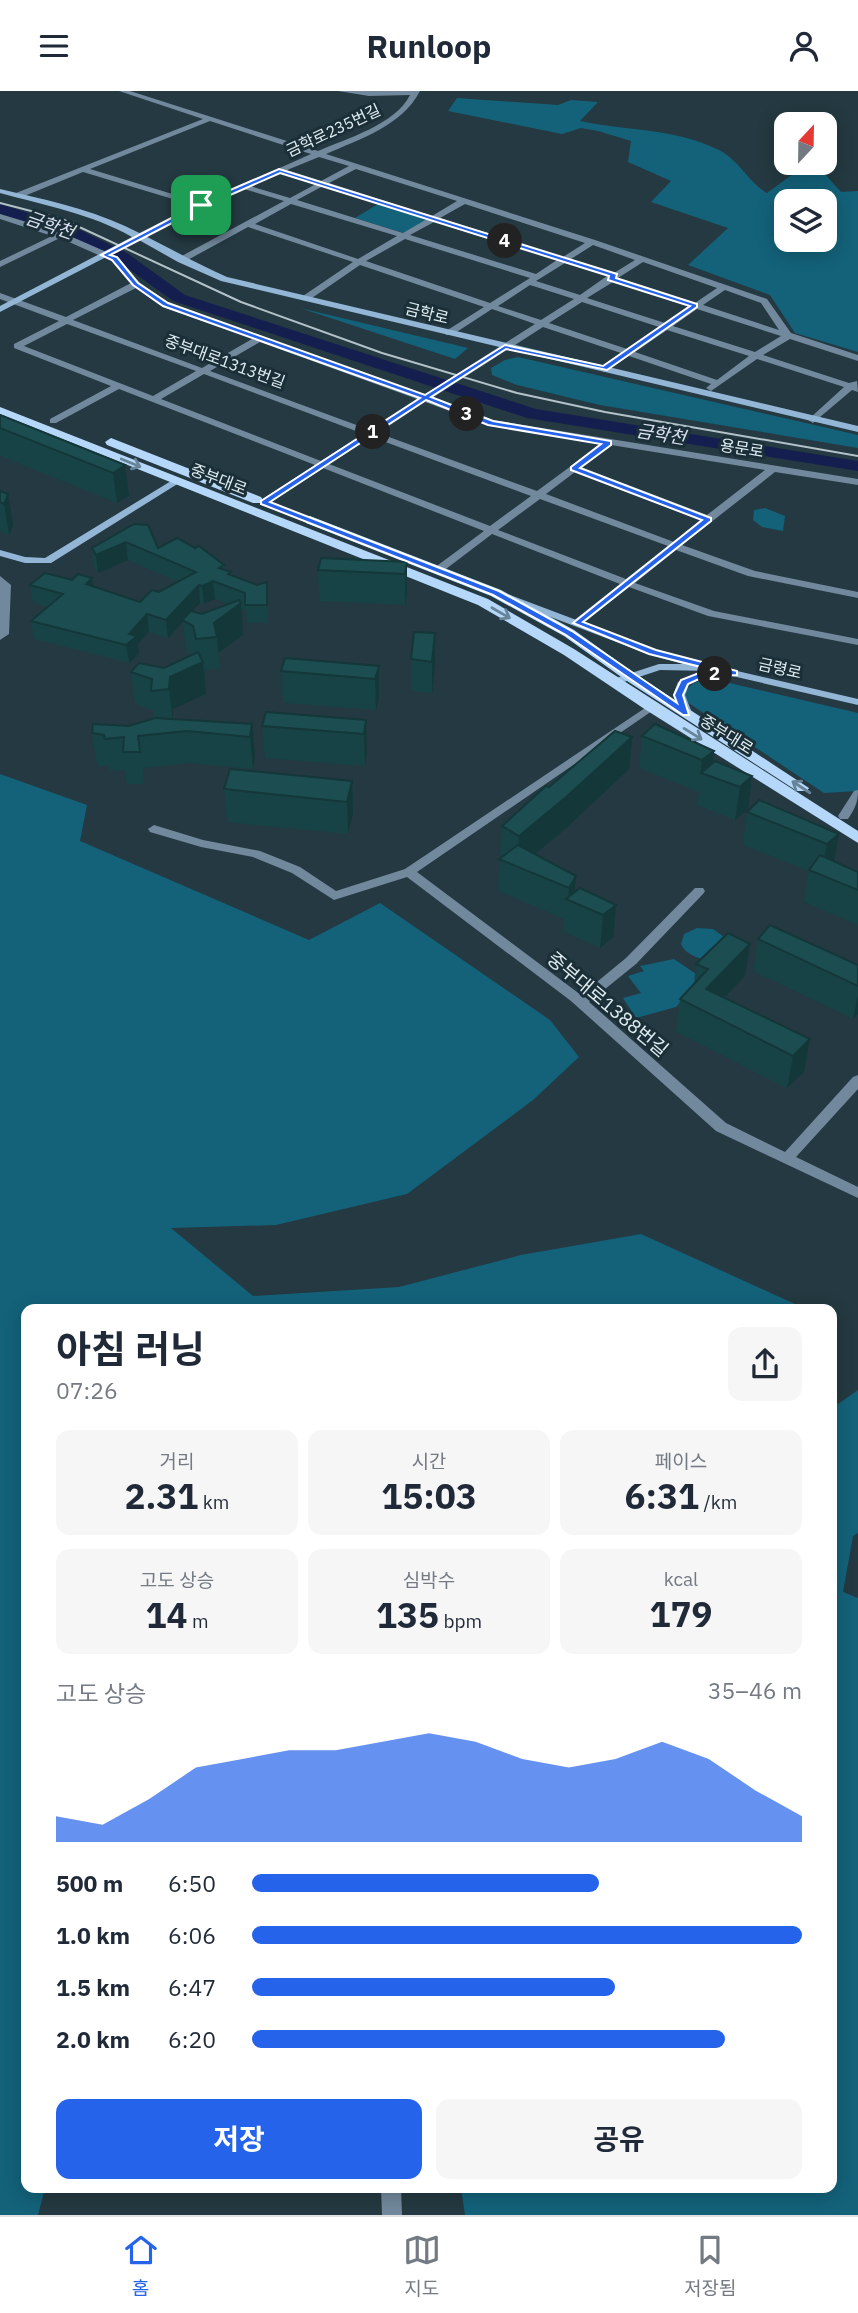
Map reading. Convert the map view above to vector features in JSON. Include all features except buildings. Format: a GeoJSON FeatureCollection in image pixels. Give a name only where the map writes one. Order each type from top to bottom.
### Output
{"type":"FeatureCollection","features":[{"type":"Feature","properties":{"kind":"main road","name":"금학로"},"geometry":{"type":"LineString","coordinates":[[0,191],[92,216],[224,279],[858,429]]}},
{"type":"Feature","properties":{"kind":"main road"},"geometry":{"type":"LineString","coordinates":[[0,309],[136,238]]}},
{"type":"Feature","properties":{"kind":"main road","name":"중부대로"},"geometry":{"type":"LineString","coordinates":[[0,398],[496,593],[569,633],[629,676],[858,824]]}},
{"type":"Feature","properties":{"kind":"main road","name":"중부대로"},"geometry":{"type":"LineString","coordinates":[[0,410],[484,602],[569,652],[652,708],[858,838]]}},
{"type":"Feature","properties":{"kind":"main road"},"geometry":{"type":"LineString","coordinates":[[0,553],[25,560],[47,561],[176,481]]}},
{"type":"Feature","properties":{"kind":"main road"},"geometry":{"type":"LineString","coordinates":[[496,593],[652,652],[707,667]]}},
{"type":"Feature","properties":{"kind":"main road","name":"금령로"},"geometry":{"type":"LineString","coordinates":[[614,682],[659,667],[707,667],[858,702]]}},
{"type":"Feature","properties":{"kind":"main road"},"geometry":{"type":"LineString","coordinates":[[686,713],[679,695],[684,682],[702,675],[734,673]]}},
{"type":"Feature","properties":{"kind":"street"},"geometry":{"type":"LineString","coordinates":[[123,91],[592,242],[764,301],[788,336]]}},
{"type":"Feature","properties":{"kind":"street"},"geometry":{"type":"LineString","coordinates":[[342,91],[369,94],[416,92]]}},
{"type":"Feature","properties":{"kind":"street","name":"금학로235번길"},"geometry":{"type":"LineString","coordinates":[[136,238],[201,205],[363,135],[394,118],[410,103],[416,92]]}},
{"type":"Feature","properties":{"kind":"street"},"geometry":{"type":"LineString","coordinates":[[19,195],[207,120]]}},
{"type":"Feature","properties":{"kind":"street"},"geometry":{"type":"LineString","coordinates":[[181,260],[353,167]]}},
{"type":"Feature","properties":{"kind":"street"},"geometry":{"type":"LineString","coordinates":[[81,169],[201,205]]}},
{"type":"Feature","properties":{"kind":"street"},"geometry":{"type":"LineString","coordinates":[[279,170],[564,260],[695,306],[858,358]]}},
{"type":"Feature","properties":{"kind":"street"},"geometry":{"type":"LineString","coordinates":[[243,186],[470,256],[580,298],[855,386]]}},
{"type":"Feature","properties":{"kind":"street"},"geometry":{"type":"LineString","coordinates":[[306,298],[360,261],[462,202]]}},
{"type":"Feature","properties":{"kind":"street","name":"용문로"},"geometry":{"type":"LineString","coordinates":[[0,216],[60,235],[115,259],[136,284],[166,305],[491,423],[858,482]]}},
{"type":"Feature","properties":{"kind":"street"},"geometry":{"type":"LineString","coordinates":[[248,223],[718,383]]}},
{"type":"Feature","properties":{"kind":"street"},"geometry":{"type":"LineString","coordinates":[[3,260],[60,235]]}},
{"type":"Feature","properties":{"kind":"street"},"geometry":{"type":"LineString","coordinates":[[449,333],[592,242]]}},
{"type":"Feature","properties":{"kind":"street"},"geometry":{"type":"LineString","coordinates":[[264,502],[642,259]]}},
{"type":"Feature","properties":{"kind":"street"},"geometry":{"type":"LineString","coordinates":[[136,284],[17,346],[712,614],[858,642]]}},
{"type":"Feature","properties":{"kind":"street"},"geometry":{"type":"LineString","coordinates":[[604,369],[724,287]]}},
{"type":"Feature","properties":{"kind":"street","name":"중부대로1313번길"},"geometry":{"type":"LineString","coordinates":[[0,296],[752,574],[858,595]]}},
{"type":"Feature","properties":{"kind":"street"},"geometry":{"type":"LineString","coordinates":[[707,393],[755,355],[788,336]]}},
{"type":"Feature","properties":{"kind":"street"},"geometry":{"type":"LineString","coordinates":[[155,398],[261,338]]}},
{"type":"Feature","properties":{"kind":"street"},"geometry":{"type":"LineString","coordinates":[[53,421],[117,386]]}},
{"type":"Feature","properties":{"kind":"street"},"geometry":{"type":"LineString","coordinates":[[813,420],[855,386]]}},
{"type":"Feature","properties":{"kind":"street"},"geometry":{"type":"LineString","coordinates":[[438,570],[608,443]]}},
{"type":"Feature","properties":{"kind":"street"},"geometry":{"type":"LineString","coordinates":[[574,468],[708,519]]}},
{"type":"Feature","properties":{"kind":"street"},"geometry":{"type":"LineString","coordinates":[[577,623],[772,469]]}},
{"type":"Feature","properties":{"kind":"street"},"geometry":{"type":"LineString","coordinates":[[0,579],[6,585],[2,597],[4,634],[0,637]]}},
{"type":"Feature","properties":{"kind":"street"},"geometry":{"type":"LineString","coordinates":[[154,828],[201,843],[256,854],[296,870],[334,896],[408,872],[652,708]]}},
{"type":"Feature","properties":{"kind":"street"},"geometry":{"type":"LineString","coordinates":[[845,816],[858,794]]}},
{"type":"Feature","properties":{"kind":"street","name":"중부대로1388번길"},"geometry":{"type":"LineString","coordinates":[[408,872],[581,1002],[721,1127],[858,1193]]}},
{"type":"Feature","properties":{"kind":"street"},"geometry":{"type":"LineString","coordinates":[[581,1002],[631,961],[699,891]]}},
{"type":"Feature","properties":{"kind":"street"},"geometry":{"type":"LineString","coordinates":[[787,1158],[858,1080]]}},
{"type":"Feature","properties":{"kind":"street"},"geometry":{"type":"LineString","coordinates":[[391,2193],[392,2215]]}},
{"type":"Feature","properties":{"kind":"shaded area"},"geometry":{"type":"Polygon","coordinates":[[[457,98],[558,105],[571,100],[598,102],[580,121],[668,134],[702,143],[726,155],[767,193],[792,175],[826,175],[841,192],[858,191],[858,352],[795,333],[770,295],[688,265],[728,228],[651,202],[671,181],[628,162],[631,141],[581,128],[562,134],[448,111],[457,98]]]}},
{"type":"Feature","properties":{"kind":"shaded area"},"geometry":{"type":"Polygon","coordinates":[[[378,204],[428,219],[404,233],[355,218],[378,204]]]}},
{"type":"Feature","properties":{"kind":"shaded area"},"geometry":{"type":"Polygon","coordinates":[[[300,308],[468,348],[455,359],[300,308]]]}},
{"type":"Feature","properties":{"kind":"shaded area"},"geometry":{"type":"Polygon","coordinates":[[[518,357],[858,435],[858,448],[600,405],[517,385],[492,375],[491,368],[505,360],[518,357]]]}},
{"type":"Feature","properties":{"kind":"shaded area"},"geometry":{"type":"Polygon","coordinates":[[[765,508],[785,516],[783,531],[762,527],[753,520],[754,510],[765,508]]]}},
{"type":"Feature","properties":{"kind":"shaded area"},"geometry":{"type":"Polygon","coordinates":[[[708,678],[858,713],[858,791],[824,793],[687,702],[684,691],[694,683],[708,678]]]}},
{"type":"Feature","properties":{"kind":"shaded area"},"geometry":{"type":"Polygon","coordinates":[[[0,774],[87,805],[80,841],[309,940],[380,903],[550,1020],[579,1057],[533,1100],[407,1194],[276,1225],[171,1228],[253,1296],[399,1287],[521,1255],[641,1234],[795,1304],[21,1304],[21,2193],[44,2193],[38,2215],[0,2215],[0,774]]]}},
{"type":"Feature","properties":{"kind":"shaded area"},"geometry":{"type":"Polygon","coordinates":[[[697,928],[713,929],[728,940],[702,959],[695,957],[681,944],[684,934],[697,928]]]}},
{"type":"Feature","properties":{"kind":"shaded area"},"geometry":{"type":"Polygon","coordinates":[[[674,959],[702,978],[676,1007],[636,1018],[623,998],[641,993],[628,976],[644,971],[640,966],[674,959]]]}},
{"type":"Feature","properties":{"kind":"shaded area"},"geometry":{"type":"Polygon","coordinates":[[[858,1390],[858,1533],[853,1536],[843,1592],[858,1598],[858,2215],[465,2215],[462,2193],[837,2193],[838,1404],[858,1390]]]}},
{"type":"Feature","properties":{"kind":"waterway","name":"금학천"},"geometry":{"type":"LineString","coordinates":[[0,209],[71,231],[121,256],[179,298],[533,414],[858,466]]}},
{"type":"Feature","properties":{"kind":"tram line"},"geometry":{"type":"LineString","coordinates":[[0,203],[62,219],[241,302],[382,353],[517,393],[605,412],[858,456]]}},
{"type":"Feature","properties":{"kind":"route"},"geometry":{"type":"LineString","coordinates":[[201,205],[104,255],[115,259],[136,284],[162,299],[166,305],[425,398],[264,502],[496,593],[569,633],[686,713],[679,695],[684,682],[702,675],[734,673],[652,652],[577,623],[708,519],[574,468],[608,443],[491,423],[425,398],[505,347],[604,369],[695,306],[610,278],[615,275],[279,170],[201,205]]}}]}
